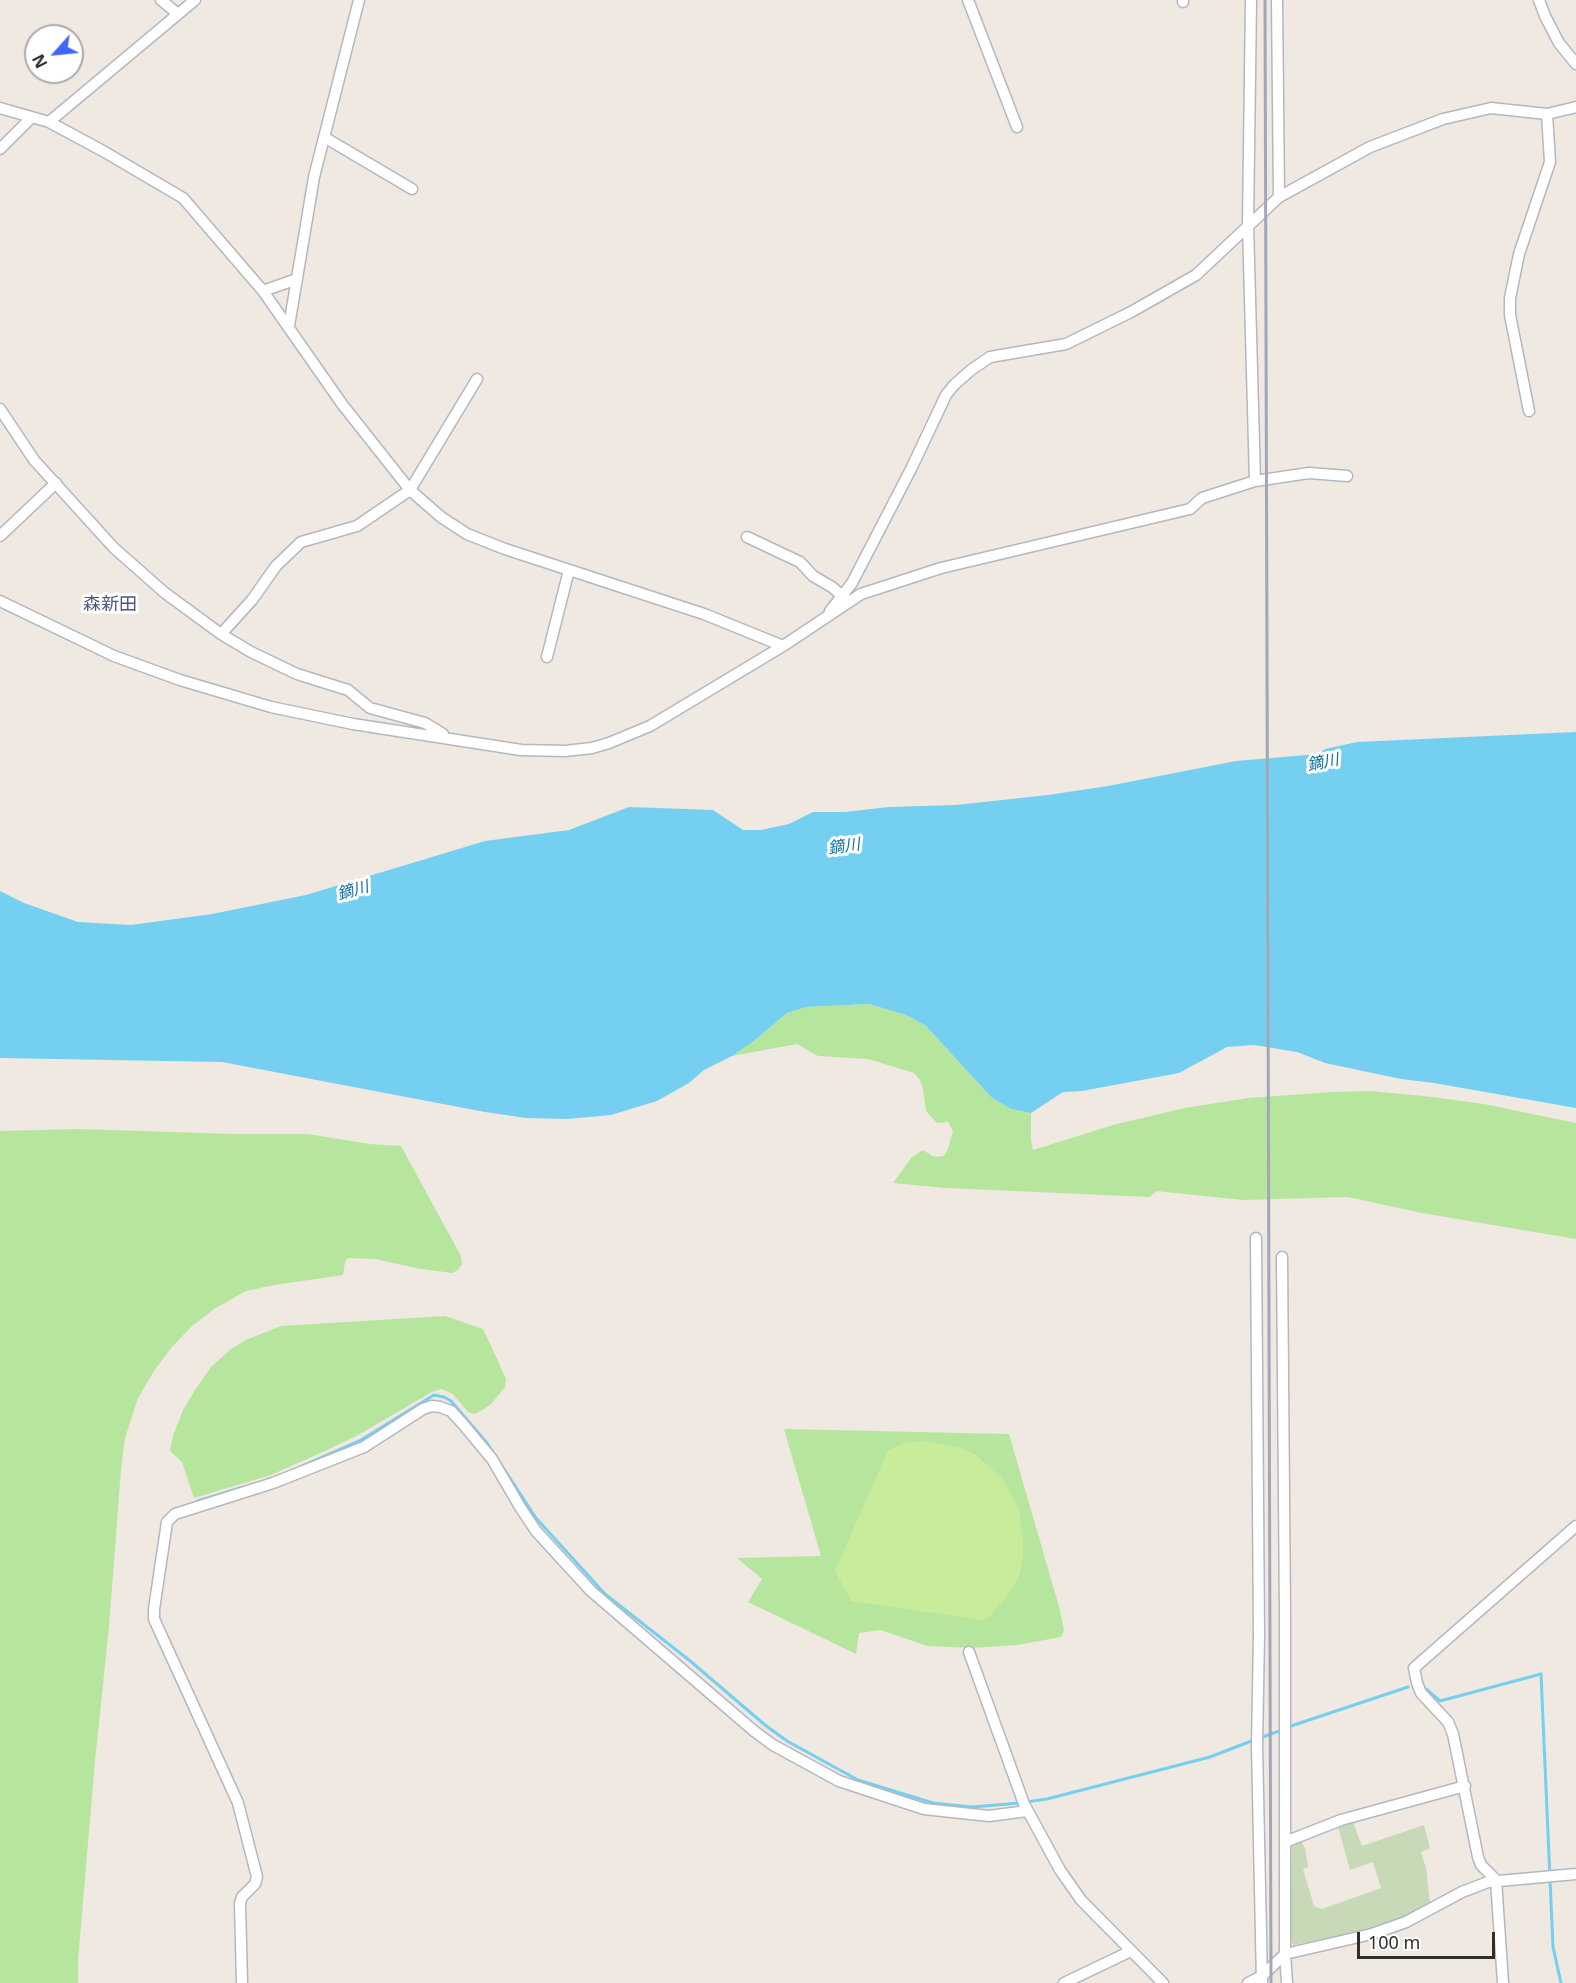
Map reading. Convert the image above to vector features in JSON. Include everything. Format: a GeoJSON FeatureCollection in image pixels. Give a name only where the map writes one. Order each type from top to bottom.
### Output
{"type":"FeatureCollection","features":[{"type":"Feature","properties":{"kind":"street"},"geometry":{"type":"LineString","coordinates":[[161,0],[178,14]]}},
{"type":"Feature","properties":{"kind":"street"},"geometry":{"type":"LineString","coordinates":[[49,122],[195,0]]}},
{"type":"Feature","properties":{"kind":"street"},"geometry":{"type":"LineString","coordinates":[[289,326],[314,177],[359,0]]}},
{"type":"Feature","properties":{"kind":"street"},"geometry":{"type":"LineString","coordinates":[[968,0],[1017,127]]}},
{"type":"Feature","properties":{"kind":"street"},"geometry":{"type":"LineString","coordinates":[[1251,0],[1248,225],[1255,481]]}},
{"type":"Feature","properties":{"kind":"street"},"geometry":{"type":"LineString","coordinates":[[1278,0],[1279,197]]}},
{"type":"Feature","properties":{"kind":"street"},"geometry":{"type":"LineString","coordinates":[[1539,0],[1559,43],[1576,64]]}},
{"type":"Feature","properties":{"kind":"street"},"geometry":{"type":"LineString","coordinates":[[846,599],[946,395],[971,370],[990,357],[1066,344],[1128,314],[1196,275],[1279,197],[1370,147],[1443,119],[1491,108],[1547,114],[1576,107]]}},
{"type":"Feature","properties":{"kind":"street"},"geometry":{"type":"LineString","coordinates":[[0,108],[49,122],[104,151],[183,198],[262,291],[289,326],[342,404],[410,490],[441,517],[467,534],[505,549],[704,614],[783,646]]}},
{"type":"Feature","properties":{"kind":"street"},"geometry":{"type":"LineString","coordinates":[[1529,411],[1512,324],[1510,298],[1519,255],[1550,162],[1547,114]]}},
{"type":"Feature","properties":{"kind":"street"},"geometry":{"type":"LineString","coordinates":[[0,149],[31,118]]}},
{"type":"Feature","properties":{"kind":"street"},"geometry":{"type":"LineString","coordinates":[[324,137],[411,189]]}},
{"type":"Feature","properties":{"kind":"street"},"geometry":{"type":"LineString","coordinates":[[262,291],[297,279]]}},
{"type":"Feature","properties":{"kind":"street"},"geometry":{"type":"LineString","coordinates":[[221,634],[252,600],[276,566],[301,542],[357,526],[410,490],[477,379]]}},
{"type":"Feature","properties":{"kind":"street"},"geometry":{"type":"LineString","coordinates":[[0,411],[34,460],[114,548],[165,592],[221,634],[251,652],[297,674],[348,690],[370,708],[425,723],[449,738]]}},
{"type":"Feature","properties":{"kind":"street"},"geometry":{"type":"LineString","coordinates":[[0,601],[114,656],[180,680],[281,709],[353,724],[521,750],[565,751],[592,748],[609,743],[650,726],[783,646],[846,599],[941,568],[1190,509],[1202,498],[1255,481],[1309,473],[1347,476]]}},
{"type":"Feature","properties":{"kind":"street"},"geometry":{"type":"LineString","coordinates":[[0,536],[56,483]]}},
{"type":"Feature","properties":{"kind":"street"},"geometry":{"type":"LineString","coordinates":[[747,537],[800,562],[813,576],[832,587],[846,599]]}},
{"type":"Feature","properties":{"kind":"street"},"geometry":{"type":"LineString","coordinates":[[547,657],[569,570]]}},
{"type":"Feature","properties":{"kind":"street"},"geometry":{"type":"LineString","coordinates":[[1256,1238],[1259,1635],[1257,1745],[1262,1980]]}},
{"type":"Feature","properties":{"kind":"street"},"geometry":{"type":"LineString","coordinates":[[1282,1257],[1285,1954],[1287,1983]]}},
{"type":"Feature","properties":{"kind":"street"},"geometry":{"type":"LineString","coordinates":[[242,1983],[240,1900],[255,1884],[257,1877],[238,1803],[154,1619],[166,1522],[176,1514],[273,1483],[364,1447],[423,1409],[436,1406],[451,1411],[492,1459],[536,1531],[591,1592],[773,1745],[839,1781],[924,1809],[989,1816],[1027,1811]]}},
{"type":"Feature","properties":{"kind":"street"},"geometry":{"type":"LineString","coordinates":[[1503,1983],[1496,1880],[1481,1865],[1478,1857],[1458,1750],[1450,1727],[1421,1693],[1414,1668],[1576,1526]]}},
{"type":"Feature","properties":{"kind":"street"},"geometry":{"type":"LineString","coordinates":[[969,1652],[1027,1811],[1070,1887],[1163,1983]]}},
{"type":"Feature","properties":{"kind":"street"},"geometry":{"type":"LineString","coordinates":[[1285,1842],[1341,1820],[1465,1786]]}},
{"type":"Feature","properties":{"kind":"street"},"geometry":{"type":"LineString","coordinates":[[1248,1983],[1262,1980],[1285,1954],[1372,1934],[1406,1922],[1462,1892],[1496,1880],[1576,1874]]}},
{"type":"Feature","properties":{"kind":"street"},"geometry":{"type":"LineString","coordinates":[[1064,1983],[1131,1952]]}},
{"type":"Feature","properties":{"kind":"green space"},"geometry":{"type":"Polygon","coordinates":[[[869,1004],[906,1015],[926,1026],[992,1098],[1011,1109],[1031,1113],[1033,1150],[1113,1125],[1185,1108],[1248,1098],[1333,1092],[1371,1091],[1433,1097],[1484,1104],[1576,1123],[1576,1239],[1422,1213],[1348,1197],[1243,1200],[1156,1191],[1150,1197],[946,1188],[893,1183],[912,1157],[923,1150],[934,1157],[944,1156],[953,1131],[948,1122],[937,1123],[926,1111],[923,1089],[914,1073],[868,1059],[818,1056],[797,1044],[732,1056],[787,1013],[806,1007],[869,1004]]]}},
{"type":"Feature","properties":{"kind":"green space"},"geometry":{"type":"Polygon","coordinates":[[[79,1129],[308,1134],[369,1144],[401,1146],[461,1256],[462,1264],[452,1273],[376,1259],[348,1258],[343,1275],[246,1291],[214,1309],[191,1327],[154,1371],[138,1398],[125,1438],[121,1469],[109,1627],[78,1960],[78,1983],[0,1983],[0,1131],[79,1129]]]}},
{"type":"Feature","properties":{"kind":"green space"},"geometry":{"type":"Polygon","coordinates":[[[445,1316],[483,1329],[506,1379],[505,1387],[491,1404],[475,1414],[468,1412],[453,1394],[441,1389],[358,1435],[271,1475],[194,1498],[182,1462],[170,1451],[173,1436],[183,1410],[195,1390],[211,1367],[231,1349],[246,1340],[281,1326],[445,1316]]]}},
{"type":"Feature","properties":{"kind":"green space"},"geometry":{"type":"Polygon","coordinates":[[[784,1429],[1009,1434],[1060,1610],[1064,1630],[1061,1637],[1017,1645],[971,1648],[927,1646],[881,1630],[859,1633],[856,1654],[748,1602],[762,1579],[737,1558],[821,1556],[784,1429]]]}},
{"type":"Feature","properties":{"kind":"green space"},"geometry":{"type":"Polygon","coordinates":[[[923,1441],[959,1447],[976,1455],[1003,1479],[1019,1510],[1023,1558],[1019,1575],[1011,1591],[991,1615],[983,1620],[851,1601],[835,1571],[888,1450],[905,1443],[923,1441]]]}},
{"type":"Feature","properties":{"kind":"green space"},"geometry":{"type":"Polygon","coordinates":[[[1353,1822],[1362,1846],[1424,1825],[1430,1848],[1421,1852],[1426,1868],[1430,1903],[1411,1914],[1375,1928],[1294,1945],[1290,1941],[1292,1842],[1300,1840],[1305,1848],[1308,1867],[1303,1869],[1314,1906],[1322,1909],[1381,1888],[1373,1862],[1350,1870],[1338,1827],[1353,1822]]]}},
{"type":"Feature","properties":{"kind":"water","name":"鏑川"},"geometry":{"type":"Polygon","coordinates":[[[1576,732],[1576,1108],[1401,1079],[1325,1063],[1297,1052],[1254,1045],[1227,1047],[1179,1073],[1082,1091],[1063,1092],[1031,1113],[1011,1109],[992,1098],[926,1026],[906,1015],[869,1004],[806,1007],[787,1013],[732,1056],[704,1070],[689,1083],[657,1101],[611,1115],[567,1119],[526,1118],[485,1112],[222,1062],[0,1058],[0,891],[24,903],[78,922],[131,925],[212,914],[306,895],[485,841],[569,830],[629,807],[713,810],[743,830],[761,830],[789,824],[813,812],[956,805],[1048,795],[1108,786],[1236,761],[1319,754],[1325,749],[1357,742],[1576,732]]]}},
{"type":"Feature","properties":{"kind":"waterway"},"geometry":{"type":"LineString","coordinates":[[302,1466],[361,1440],[434,1395],[444,1397],[451,1401],[487,1443],[536,1518],[605,1594],[787,1741],[858,1780],[933,1803],[971,1807],[1020,1803]]}},
{"type":"Feature","properties":{"kind":"waterway"},"geometry":{"type":"LineString","coordinates":[[198,1501],[240,1488]]}},
{"type":"Feature","properties":{"kind":"waterway"},"geometry":{"type":"LineString","coordinates":[[1426,1689],[1440,1701],[1541,1674],[1553,1947],[1561,1983]]}},
{"type":"Feature","properties":{"kind":"waterway"},"geometry":{"type":"LineString","coordinates":[[1288,1727],[1408,1687]]}},
{"type":"Feature","properties":{"kind":"waterway"},"geometry":{"type":"LineString","coordinates":[[1260,1738],[1282,1730]]}},
{"type":"Feature","properties":{"kind":"waterway"},"geometry":{"type":"LineString","coordinates":[[1026,1802],[1047,1799],[1210,1757],[1254,1740]]}},
{"type":"Feature","properties":{"kind":"railway"},"geometry":{"type":"LineString","coordinates":[[1265,0],[1271,1983]]}},
{"type":"Feature","properties":{"kind":"district","name":"森新田"},"geometry":{"type":"Point","coordinates":[110,605]}}]}
